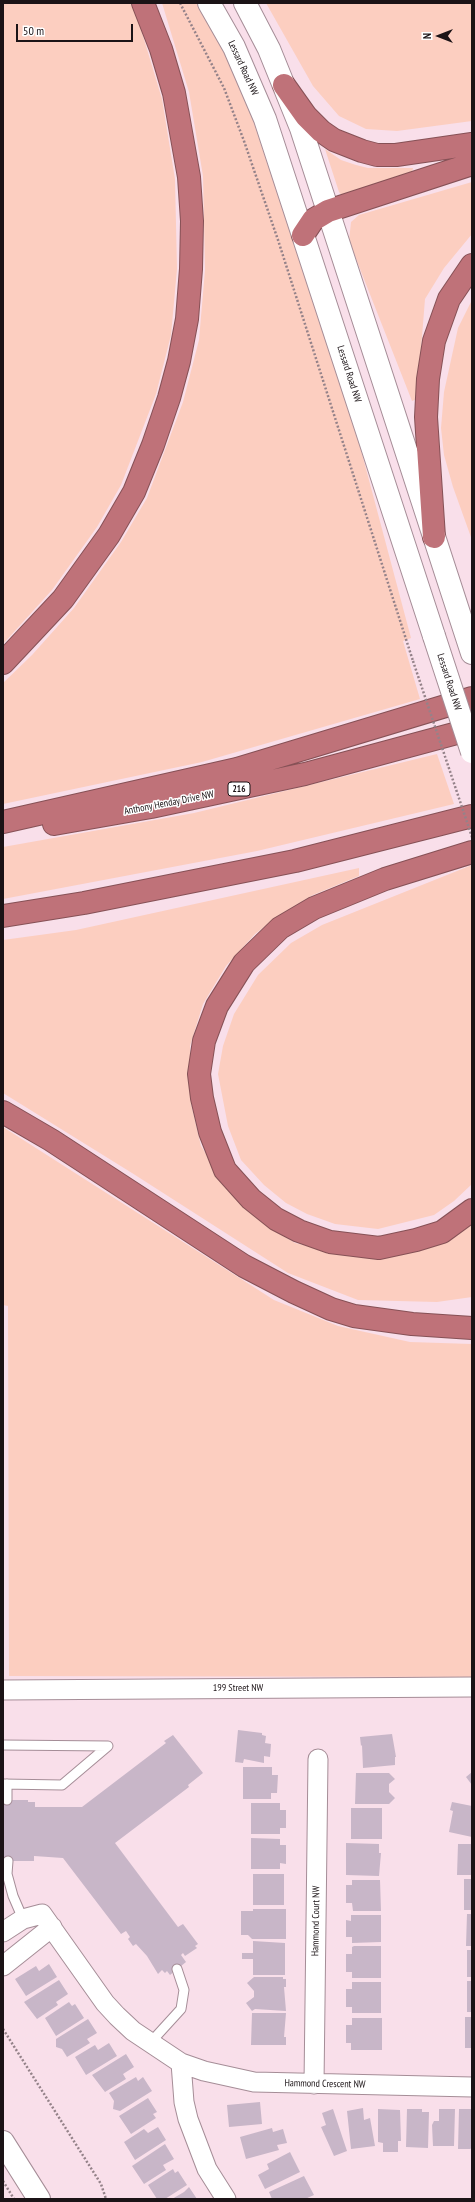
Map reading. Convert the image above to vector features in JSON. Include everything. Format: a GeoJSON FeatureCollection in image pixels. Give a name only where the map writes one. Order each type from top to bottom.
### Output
{"type":"FeatureCollection","features":[{"type":"Feature","properties":{"kind":"highway"},"geometry":{"type":"LineString","coordinates":[[3,663],[63,599],[109,535],[137,485],[169,398],[179,361],[187,319],[191,270],[192,221],[189,177],[174,93],[161,49],[143,3]]}},
{"type":"Feature","properties":{"kind":"highway"},"geometry":{"type":"LineString","coordinates":[[284,85],[306,116],[321,132],[334,140],[362,151],[377,155],[396,155],[472,144]]}},
{"type":"Feature","properties":{"kind":"highway"},"geometry":{"type":"LineString","coordinates":[[303,235],[313,220],[328,211],[472,164]]}},
{"type":"Feature","properties":{"kind":"highway"},"geometry":{"type":"LineString","coordinates":[[434,537],[426,417],[428,379],[434,341],[449,299],[472,265]]}},
{"type":"Feature","properties":{"kind":"highway"},"geometry":{"type":"LineString","coordinates":[[3,822],[237,769],[472,698]]}},
{"type":"Feature","properties":{"kind":"highway","name":"Anthony Henday Drive NW"},"geometry":{"type":"LineString","coordinates":[[3,833],[151,807],[231,791],[312,772],[472,729]]}},
{"type":"Feature","properties":{"kind":"highway"},"geometry":{"type":"LineString","coordinates":[[3,916],[84,903],[295,861],[472,816]]}},
{"type":"Feature","properties":{"kind":"highway"},"geometry":{"type":"LineString","coordinates":[[472,852],[385,879],[314,908],[280,928],[244,962],[217,1006],[204,1041],[199,1074],[202,1098],[210,1132],[225,1170],[251,1199],[276,1219],[299,1231],[330,1242],[379,1248],[416,1240],[442,1232],[472,1210]]}},
{"type":"Feature","properties":{"kind":"highway"},"geometry":{"type":"LineString","coordinates":[[3,1112],[51,1140],[244,1266],[294,1292],[331,1309],[354,1316],[412,1324],[472,1328]]}},
{"type":"Feature","properties":{"kind":"highway"},"geometry":{"type":"LineString","coordinates":[[412,1324],[447,1322],[472,1317]]}},
{"type":"Feature","properties":{"kind":"main road","name":"Lessard Road NW"},"geometry":{"type":"LineString","coordinates":[[209,3],[234,46],[265,119],[472,752]]}},
{"type":"Feature","properties":{"kind":"main road"},"geometry":{"type":"LineString","coordinates":[[245,3],[259,28],[284,85],[328,211],[472,653]]}},
{"type":"Feature","properties":{"kind":"main road"},"geometry":{"type":"LineString","coordinates":[[3,2142],[38,2199]]}},
{"type":"Feature","properties":{"kind":"street","name":"199 Street NW"},"geometry":{"type":"LineString","coordinates":[[3,1690],[472,1687]]}},
{"type":"Feature","properties":{"kind":"street","name":"Hammond Court NW"},"geometry":{"type":"LineString","coordinates":[[314,2084],[318,1759]]}},
{"type":"Feature","properties":{"kind":"street"},"geometry":{"type":"LineString","coordinates":[[3,1932],[23,1919],[47,1921]]}},
{"type":"Feature","properties":{"kind":"street","name":"Hammond Crescent NW"},"geometry":{"type":"LineString","coordinates":[[47,1921],[105,2003],[133,2031],[181,2063],[210,2073],[254,2082],[472,2087]]}},
{"type":"Feature","properties":{"kind":"street"},"geometry":{"type":"LineString","coordinates":[[3,1966],[47,1921]]}},
{"type":"Feature","properties":{"kind":"street"},"geometry":{"type":"LineString","coordinates":[[181,2063],[184,2102],[191,2130],[207,2169],[226,2199]]}},
{"type":"Feature","properties":{"kind":"lane"},"geometry":{"type":"LineString","coordinates":[[3,1745],[108,1746],[62,1785],[5,1784],[7,1800]]}},
{"type":"Feature","properties":{"kind":"lane"},"geometry":{"type":"LineString","coordinates":[[8,1861],[7,1874],[13,1896],[23,1919]]}},
{"type":"Feature","properties":{"kind":"lane"},"geometry":{"type":"LineString","coordinates":[[150,2043],[181,2008],[184,1990],[177,1969]]}},
{"type":"Feature","properties":{"kind":"path"},"geometry":{"type":"LineString","coordinates":[[180,3],[224,88],[244,141],[278,240],[413,661],[472,837]]}},
{"type":"Feature","properties":{"kind":"path"},"geometry":{"type":"LineString","coordinates":[[3,2029],[101,2184],[106,2199]]}},
{"type":"Feature","properties":{"kind":"path"},"geometry":{"type":"LineString","coordinates":[[3,2181],[14,2199]]}},
{"type":"Feature","properties":{"kind":"shaded area"},"geometry":{"type":"Polygon","coordinates":[[[3,3],[130,3],[137,16],[162,99],[175,179],[177,269],[171,335],[156,394],[121,485],[97,527],[52,590],[3,644],[3,3]]]}},
{"type":"Feature","properties":{"kind":"shaded area"},"geometry":{"type":"Polygon","coordinates":[[[162,3],[197,3],[224,50],[247,102],[357,435],[411,638],[403,641],[420,699],[202,762],[3,804],[3,683],[32,655],[74,608],[121,542],[147,498],[183,402],[199,340],[205,270],[203,176],[189,92],[162,3]]]}},
{"type":"Feature","properties":{"kind":"shaded area"},"geometry":{"type":"Polygon","coordinates":[[[266,3],[472,3],[472,121],[397,131],[366,129],[339,116],[313,86],[266,3]]]}},
{"type":"Feature","properties":{"kind":"shaded area"},"geometry":{"type":"Polygon","coordinates":[[[325,149],[341,160],[368,168],[413,168],[412,172],[344,198],[339,192],[325,149]]]}},
{"type":"Feature","properties":{"kind":"shaded area"},"geometry":{"type":"Polygon","coordinates":[[[472,182],[472,234],[444,268],[425,299],[417,399],[412,401],[349,241],[351,222],[359,215],[472,182]]]}},
{"type":"Feature","properties":{"kind":"shaded area"},"geometry":{"type":"Polygon","coordinates":[[[472,300],[472,540],[453,487],[444,455],[441,428],[444,392],[458,328],[472,300]]]}},
{"type":"Feature","properties":{"kind":"shaded area"},"geometry":{"type":"Polygon","coordinates":[[[437,754],[454,804],[257,851],[3,899],[3,847],[194,813],[437,754]]]}},
{"type":"Feature","properties":{"kind":"shaded area"},"geometry":{"type":"Polygon","coordinates":[[[472,865],[472,1184],[454,1201],[434,1215],[378,1229],[335,1224],[307,1214],[286,1203],[264,1185],[241,1160],[228,1126],[218,1074],[223,1046],[234,1014],[258,975],[291,943],[322,925],[472,865]]]}},
{"type":"Feature","properties":{"kind":"shaded area"},"geometry":{"type":"Polygon","coordinates":[[[359,868],[359,876],[313,895],[281,914],[255,934],[226,966],[203,1004],[190,1046],[191,1104],[201,1146],[230,1192],[265,1224],[295,1243],[339,1253],[472,1223],[472,1297],[437,1302],[358,1300],[288,1273],[132,1173],[3,1093],[3,940],[76,930],[359,868]]]}},
{"type":"Feature","properties":{"kind":"shaded area"},"geometry":{"type":"Polygon","coordinates":[[[3,1127],[274,1300],[338,1326],[410,1342],[472,1344],[472,1677],[9,1676],[8,1306],[3,1305],[3,1127]]]}},
{"type":"Feature","properties":{"kind":"building"},"geometry":{"type":"Polygon","coordinates":[[[238,1730],[262,1733],[262,1735],[266,1736],[265,1743],[271,1744],[270,1757],[264,1756],[264,1763],[244,1759],[243,1763],[235,1762],[238,1730]]]}},
{"type":"Feature","properties":{"kind":"building"},"geometry":{"type":"Polygon","coordinates":[[[392,1734],[396,1757],[395,1765],[363,1768],[362,1745],[361,1746],[360,1737],[392,1734]]]}},
{"type":"Feature","properties":{"kind":"building"},"geometry":{"type":"Polygon","coordinates":[[[173,1735],[203,1773],[188,1785],[189,1787],[115,1843],[178,1927],[183,1924],[198,1944],[195,1946],[197,1948],[185,1956],[183,1953],[181,1955],[186,1962],[170,1975],[167,1971],[165,1973],[162,1970],[158,1974],[147,1956],[136,1944],[133,1946],[128,1939],[130,1937],[126,1931],[121,1934],[63,1858],[34,1856],[34,1861],[3,1861],[3,1800],[28,1800],[28,1802],[35,1802],[35,1807],[82,1807],[166,1743],[164,1741],[173,1735]]]}},
{"type":"Feature","properties":{"kind":"building"},"geometry":{"type":"Polygon","coordinates":[[[243,1767],[272,1767],[272,1775],[278,1775],[277,1793],[271,1793],[271,1799],[243,1799],[243,1767]]]}},
{"type":"Feature","properties":{"kind":"building"},"geometry":{"type":"Polygon","coordinates":[[[472,1772],[472,1785],[466,1777],[472,1772]]]}},
{"type":"Feature","properties":{"kind":"building"},"geometry":{"type":"Polygon","coordinates":[[[356,1773],[389,1773],[395,1779],[389,1784],[389,1792],[395,1798],[389,1804],[355,1804],[356,1773]]]}},
{"type":"Feature","properties":{"kind":"building"},"geometry":{"type":"Polygon","coordinates":[[[452,1802],[472,1806],[472,1837],[449,1832],[453,1811],[450,1810],[452,1802]]]}},
{"type":"Feature","properties":{"kind":"building"},"geometry":{"type":"Polygon","coordinates":[[[251,1803],[280,1803],[280,1810],[286,1810],[286,1828],[280,1828],[280,1834],[251,1834],[251,1803]]]}},
{"type":"Feature","properties":{"kind":"building"},"geometry":{"type":"Polygon","coordinates":[[[351,1808],[382,1808],[382,1839],[351,1839],[351,1808]]]}},
{"type":"Feature","properties":{"kind":"building"},"geometry":{"type":"Polygon","coordinates":[[[251,1838],[280,1839],[280,1845],[286,1845],[286,1864],[280,1863],[280,1869],[251,1869],[251,1838]]]}},
{"type":"Feature","properties":{"kind":"building"},"geometry":{"type":"Polygon","coordinates":[[[346,1843],[379,1844],[379,1853],[381,1853],[379,1876],[346,1875],[346,1843]]]}},
{"type":"Feature","properties":{"kind":"building"},"geometry":{"type":"Polygon","coordinates":[[[458,1844],[472,1844],[472,1875],[457,1875],[458,1844]]]}},
{"type":"Feature","properties":{"kind":"building"},"geometry":{"type":"Polygon","coordinates":[[[253,1874],[284,1874],[284,1905],[253,1905],[253,1874]]]}},
{"type":"Feature","properties":{"kind":"building"},"geometry":{"type":"Polygon","coordinates":[[[464,1879],[472,1879],[472,1910],[464,1910],[464,1879]]]}},
{"type":"Feature","properties":{"kind":"building"},"geometry":{"type":"Polygon","coordinates":[[[352,1880],[380,1880],[381,1911],[353,1911],[352,1903],[346,1903],[346,1885],[352,1885],[352,1880]]]}},
{"type":"Feature","properties":{"kind":"building"},"geometry":{"type":"Polygon","coordinates":[[[253,1909],[286,1909],[286,1939],[252,1939],[248,1935],[241,1935],[241,1911],[253,1911],[253,1909]]]}},
{"type":"Feature","properties":{"kind":"building"},"geometry":{"type":"Polygon","coordinates":[[[467,1914],[472,1914],[472,1946],[466,1946],[467,1914]]]}},
{"type":"Feature","properties":{"kind":"building"},"geometry":{"type":"Polygon","coordinates":[[[351,1915],[381,1915],[381,1942],[352,1943],[352,1937],[346,1937],[346,1920],[351,1921],[351,1915]]]}},
{"type":"Feature","properties":{"kind":"building"},"geometry":{"type":"Polygon","coordinates":[[[253,1941],[285,1943],[285,1975],[253,1975],[253,1959],[242,1959],[242,1953],[253,1953],[253,1941]]]}},
{"type":"Feature","properties":{"kind":"building"},"geometry":{"type":"Polygon","coordinates":[[[381,1946],[381,1978],[352,1978],[352,1972],[346,1972],[346,1954],[352,1954],[352,1947],[381,1946]]]}},
{"type":"Feature","properties":{"kind":"building"},"geometry":{"type":"Polygon","coordinates":[[[467,1950],[472,1950],[472,1977],[467,1977],[467,1950]]]}},
{"type":"Feature","properties":{"kind":"building"},"geometry":{"type":"Polygon","coordinates":[[[49,1964],[57,1977],[26,1996],[15,1979],[36,1966],[39,1971],[49,1964]]]}},
{"type":"Feature","properties":{"kind":"building"},"geometry":{"type":"Polygon","coordinates":[[[254,1977],[283,1977],[283,1979],[286,1979],[286,1987],[284,1987],[286,2011],[255,2009],[252,2011],[246,2003],[254,1997],[254,1991],[247,1983],[254,1977]]]}},
{"type":"Feature","properties":{"kind":"building"},"geometry":{"type":"Polygon","coordinates":[[[59,1980],[68,1994],[56,2002],[58,2005],[37,2019],[24,2002],[59,1980]]]}},
{"type":"Feature","properties":{"kind":"building"},"geometry":{"type":"Polygon","coordinates":[[[467,1981],[472,1981],[472,2012],[467,2012],[467,1981]]]}},
{"type":"Feature","properties":{"kind":"building"},"geometry":{"type":"Polygon","coordinates":[[[352,1982],[381,1982],[381,2013],[352,2013],[352,2007],[346,2007],[346,1989],[352,1989],[352,1982]]]}},
{"type":"Feature","properties":{"kind":"building"},"geometry":{"type":"Polygon","coordinates":[[[69,2002],[72,2006],[75,2004],[84,2018],[56,2036],[45,2018],[69,2002]]]}},
{"type":"Feature","properties":{"kind":"building"},"geometry":{"type":"Polygon","coordinates":[[[252,2013],[286,2013],[284,2037],[286,2037],[286,2045],[251,2045],[252,2013]]]}},
{"type":"Feature","properties":{"kind":"building"},"geometry":{"type":"Polygon","coordinates":[[[465,2017],[472,2017],[472,2048],[465,2048],[465,2017]]]}},
{"type":"Feature","properties":{"kind":"building"},"geometry":{"type":"Polygon","coordinates":[[[352,2018],[382,2018],[382,2050],[351,2050],[351,2043],[346,2043],[346,2025],[352,2025],[352,2018]]]}},
{"type":"Feature","properties":{"kind":"building"},"geometry":{"type":"Polygon","coordinates":[[[88,2019],[97,2033],[87,2039],[90,2043],[67,2057],[62,2049],[56,2047],[56,2039],[88,2019]]]}},
{"type":"Feature","properties":{"kind":"building"},"geometry":{"type":"Polygon","coordinates":[[[109,2043],[117,2056],[86,2075],[75,2057],[95,2045],[98,2050],[109,2043]]]}},
{"type":"Feature","properties":{"kind":"building"},"geometry":{"type":"Polygon","coordinates":[[[126,2054],[134,2067],[123,2074],[126,2079],[105,2092],[92,2075],[126,2054]]]}},
{"type":"Feature","properties":{"kind":"building"},"geometry":{"type":"Polygon","coordinates":[[[136,2077],[138,2081],[143,2077],[152,2091],[120,2111],[113,2109],[114,2101],[109,2093],[136,2077]]]}},
{"type":"Feature","properties":{"kind":"building"},"geometry":{"type":"Polygon","coordinates":[[[148,2098],[157,2112],[153,2114],[156,2118],[131,2134],[119,2116],[148,2098]]]}},
{"type":"Feature","properties":{"kind":"building"},"geometry":{"type":"Polygon","coordinates":[[[260,2102],[262,2124],[229,2127],[227,2105],[260,2102]]]}},
{"type":"Feature","properties":{"kind":"building"},"geometry":{"type":"Polygon","coordinates":[[[363,2108],[364,2120],[370,2118],[375,2146],[351,2149],[347,2111],[363,2108]]]}},
{"type":"Feature","properties":{"kind":"building"},"geometry":{"type":"Polygon","coordinates":[[[333,2109],[347,2151],[334,2156],[321,2127],[326,2125],[322,2113],[333,2109]]]}},
{"type":"Feature","properties":{"kind":"building"},"geometry":{"type":"Polygon","coordinates":[[[378,2109],[400,2110],[401,2141],[398,2141],[398,2152],[383,2152],[383,2143],[378,2142],[378,2109]]]}},
{"type":"Feature","properties":{"kind":"building"},"geometry":{"type":"Polygon","coordinates":[[[407,2109],[422,2109],[422,2112],[429,2112],[428,2148],[406,2147],[407,2109]]]}},
{"type":"Feature","properties":{"kind":"building"},"geometry":{"type":"Polygon","coordinates":[[[439,2109],[455,2109],[454,2146],[433,2146],[432,2125],[434,2121],[439,2121],[439,2109]]]}},
{"type":"Feature","properties":{"kind":"building"},"geometry":{"type":"Polygon","coordinates":[[[459,2109],[472,2109],[472,2148],[470,2149],[458,2149],[459,2109]]]}},
{"type":"Feature","properties":{"kind":"building"},"geometry":{"type":"Polygon","coordinates":[[[158,2127],[166,2140],[135,2160],[124,2142],[144,2129],[148,2133],[158,2127]]]}},
{"type":"Feature","properties":{"kind":"building"},"geometry":{"type":"Polygon","coordinates":[[[272,2128],[273,2132],[283,2129],[287,2143],[277,2145],[279,2150],[246,2159],[240,2137],[272,2128]]]}},
{"type":"Feature","properties":{"kind":"building"},"geometry":{"type":"Polygon","coordinates":[[[165,2144],[174,2159],[163,2165],[166,2170],[144,2184],[132,2166],[165,2144]]]}},
{"type":"Feature","properties":{"kind":"building"},"geometry":{"type":"Polygon","coordinates":[[[290,2152],[300,2172],[265,2189],[258,2175],[269,2169],[267,2164],[290,2152]]]}},
{"type":"Feature","properties":{"kind":"building"},"geometry":{"type":"Polygon","coordinates":[[[173,2169],[175,2173],[178,2171],[187,2185],[165,2199],[157,2199],[148,2185],[173,2169]]]}},
{"type":"Feature","properties":{"kind":"building"},"geometry":{"type":"Polygon","coordinates":[[[304,2176],[314,2195],[305,2199],[272,2199],[269,2192],[304,2176]]]}},
{"type":"Feature","properties":{"kind":"building"},"geometry":{"type":"Polygon","coordinates":[[[189,2187],[197,2199],[172,2199],[184,2192],[189,2187]]]}}]}
